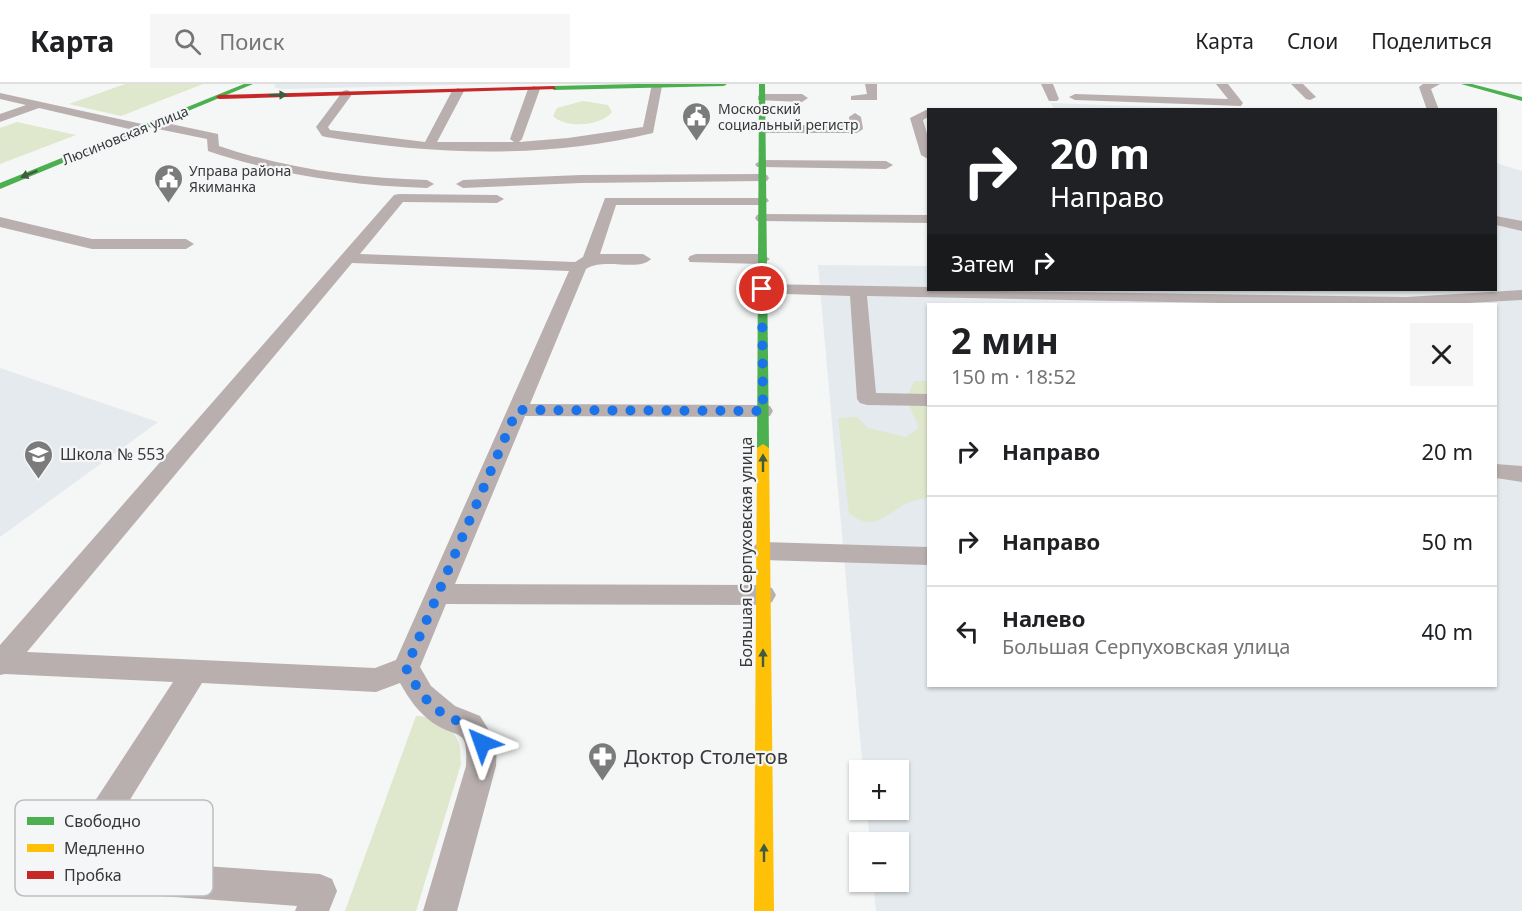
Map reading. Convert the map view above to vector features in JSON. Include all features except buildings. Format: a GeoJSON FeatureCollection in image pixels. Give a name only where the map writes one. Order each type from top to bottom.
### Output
{"type":"FeatureCollection","features":[{"type":"Feature","properties":{"kind":"main road","name":"Люсиновская улица"},"geometry":{"type":"LineString","coordinates":[[0,186],[250,84]]}},
{"type":"Feature","properties":{"kind":"main road"},"geometry":{"type":"LineString","coordinates":[[219,97],[529,87],[724,84]]}},
{"type":"Feature","properties":{"kind":"main road"},"geometry":{"type":"LineString","coordinates":[[1464,84],[1522,99]]}},
{"type":"Feature","properties":{"kind":"main road","name":"Большая Серпуховская улица"},"geometry":{"type":"LineString","coordinates":[[762,91],[764,911]]}},
{"type":"Feature","properties":{"kind":"lane"},"geometry":{"type":"LineString","coordinates":[[855,98],[873,98],[871,84]]}},
{"type":"Feature","properties":{"kind":"lane"},"geometry":{"type":"LineString","coordinates":[[1047,84],[1053,99]]}},
{"type":"Feature","properties":{"kind":"lane"},"geometry":{"type":"LineString","coordinates":[[1120,84],[1133,108]]}},
{"type":"Feature","properties":{"kind":"lane"},"geometry":{"type":"LineString","coordinates":[[1075,97],[1237,103],[1222,84]]}},
{"type":"Feature","properties":{"kind":"lane"},"geometry":{"type":"LineString","coordinates":[[1297,84],[1310,97]]}},
{"type":"Feature","properties":{"kind":"lane"},"geometry":{"type":"LineString","coordinates":[[1432,108],[1425,87],[1434,84]]}},
{"type":"Feature","properties":{"kind":"lane"},"geometry":{"type":"LineString","coordinates":[[347,93],[322,127],[326,133],[369,141],[428,147],[513,148],[552,146],[649,130],[656,86]]}},
{"type":"Feature","properties":{"kind":"lane"},"geometry":{"type":"LineString","coordinates":[[516,139],[529,87]]}},
{"type":"Feature","properties":{"kind":"lane"},"geometry":{"type":"LineString","coordinates":[[428,147],[458,91]]}},
{"type":"Feature","properties":{"kind":"lane"},"geometry":{"type":"LineString","coordinates":[[762,91],[802,98]]}},
{"type":"Feature","properties":{"kind":"lane"},"geometry":{"type":"LineString","coordinates":[[0,96],[213,137],[213,148],[238,158],[285,169],[378,181],[445,184],[886,165]]}},
{"type":"Feature","properties":{"kind":"lane"},"geometry":{"type":"LineString","coordinates":[[0,118],[39,105]]}},
{"type":"Feature","properties":{"kind":"lane"},"geometry":{"type":"LineString","coordinates":[[927,113],[915,118],[927,152]]}},
{"type":"Feature","properties":{"kind":"lane"},"geometry":{"type":"LineString","coordinates":[[762,129],[857,129],[855,117]]}},
{"type":"Feature","properties":{"kind":"lane"},"geometry":{"type":"LineString","coordinates":[[1,662],[399,198],[497,199]]}},
{"type":"Feature","properties":{"kind":"lane"},"geometry":{"type":"LineString","coordinates":[[1,662],[376,680],[406,668],[517,410],[585,263],[610,201],[927,219]]}},
{"type":"Feature","properties":{"kind":"lane"},"geometry":{"type":"LineString","coordinates":[[1497,221],[1522,226]]}},
{"type":"Feature","properties":{"kind":"lane"},"geometry":{"type":"LineString","coordinates":[[0,222],[92,244],[186,244]]}},
{"type":"Feature","properties":{"kind":"lane"},"geometry":{"type":"LineString","coordinates":[[347,258],[585,263],[643,259]]}},
{"type":"Feature","properties":{"kind":"lane"},"geometry":{"type":"LineString","coordinates":[[696,259],[762,259]]}},
{"type":"Feature","properties":{"kind":"lane"},"geometry":{"type":"LineString","coordinates":[[762,289],[1407,303],[1522,295]]}},
{"type":"Feature","properties":{"kind":"lane"},"geometry":{"type":"LineString","coordinates":[[858,291],[867,399],[927,400]]}},
{"type":"Feature","properties":{"kind":"lane"},"geometry":{"type":"LineString","coordinates":[[517,410],[763,411]]}},
{"type":"Feature","properties":{"kind":"lane"},"geometry":{"type":"LineString","coordinates":[[1497,471],[1522,474]]}},
{"type":"Feature","properties":{"kind":"lane"},"geometry":{"type":"LineString","coordinates":[[763,551],[927,556]]}},
{"type":"Feature","properties":{"kind":"lane"},"geometry":{"type":"LineString","coordinates":[[437,594],[763,595]]}},
{"type":"Feature","properties":{"kind":"lane"},"geometry":{"type":"LineString","coordinates":[[406,668],[421,695],[445,715],[470,725],[482,743],[481,766],[440,911]]}},
{"type":"Feature","properties":{"kind":"lane"},"geometry":{"type":"LineString","coordinates":[[113,800],[194,672]]}},
{"type":"Feature","properties":{"kind":"lane"},"geometry":{"type":"LineString","coordinates":[[213,883],[320,891],[312,911]]}},
{"type":"Feature","properties":{"kind":"shaded area"},"geometry":{"type":"Polygon","coordinates":[[[275,84],[494,84],[283,89],[274,87],[275,84]]]}},
{"type":"Feature","properties":{"kind":"shaded area"},"geometry":{"type":"Polygon","coordinates":[[[1051,103],[1207,108],[1054,108],[1051,103]]]}},
{"type":"Feature","properties":{"kind":"shaded area"},"geometry":{"type":"Polygon","coordinates":[[[1497,163],[1522,171],[1522,911],[876,911],[874,892],[909,892],[909,832],[869,832],[868,820],[909,820],[909,760],[862,760],[818,265],[927,266],[927,291],[1497,291],[1497,163]]]}},
{"type":"Feature","properties":{"kind":"shaded area","name":"Школа № 553"},"geometry":{"type":"Polygon","coordinates":[[[0,368],[158,422],[0,537],[0,368]]]}},
{"type":"Feature","properties":{"kind":"green space"},"geometry":{"type":"Polygon","coordinates":[[[125,84],[203,84],[121,116],[69,104],[125,84]]]}},
{"type":"Feature","properties":{"kind":"green space"},"geometry":{"type":"Polygon","coordinates":[[[583,101],[608,105],[612,112],[600,120],[583,124],[566,123],[553,116],[557,108],[583,101]]]}},
{"type":"Feature","properties":{"kind":"green space"},"geometry":{"type":"Polygon","coordinates":[[[17,122],[76,135],[0,164],[0,128],[17,122]]]}},
{"type":"Feature","properties":{"kind":"green space"},"geometry":{"type":"Polygon","coordinates":[[[915,381],[927,381],[927,498],[909,502],[880,520],[866,522],[849,513],[838,418],[857,417],[868,428],[906,437],[919,428],[908,400],[915,381]]]}},
{"type":"Feature","properties":{"kind":"green space"},"geometry":{"type":"Polygon","coordinates":[[[416,716],[442,723],[452,732],[459,744],[461,764],[416,911],[345,911],[416,716]]]}},
{"type":"Feature","properties":{"kind":"traffic: fast"},"geometry":{"type":"LineString","coordinates":[[0,186],[250,84]]}},
{"type":"Feature","properties":{"kind":"traffic: fast"},"geometry":{"type":"LineString","coordinates":[[554,88],[724,84]]}},
{"type":"Feature","properties":{"kind":"traffic: fast"},"geometry":{"type":"LineString","coordinates":[[762,84],[763,448]]}},
{"type":"Feature","properties":{"kind":"traffic: fast"},"geometry":{"type":"LineString","coordinates":[[1464,84],[1522,99]]}},
{"type":"Feature","properties":{"kind":"traffic: slow"},"geometry":{"type":"LineString","coordinates":[[763,448],[764,911]]}},
{"type":"Feature","properties":{"kind":"traffic: jam"},"geometry":{"type":"LineString","coordinates":[[219,97],[554,88]]}},
{"type":"Feature","properties":{"kind":"place","name":"Московский социальный регистр"},"geometry":{"type":"Point","coordinates":[697,142]}},
{"type":"Feature","properties":{"kind":"place","name":"Управа района Якиманка"},"geometry":{"type":"Point","coordinates":[168,204]}},
{"type":"Feature","properties":{"kind":"place","name":"Школа № 553"},"geometry":{"type":"Point","coordinates":[39,480]}},
{"type":"Feature","properties":{"kind":"place","name":"Доктор Столетов"},"geometry":{"type":"Point","coordinates":[603,782]}},
{"type":"Feature","properties":{"kind":"route"},"geometry":{"type":"LineString","coordinates":[[482,743],[470,725],[445,715],[421,695],[406,668],[517,410],[763,411],[762,289]]}}]}
